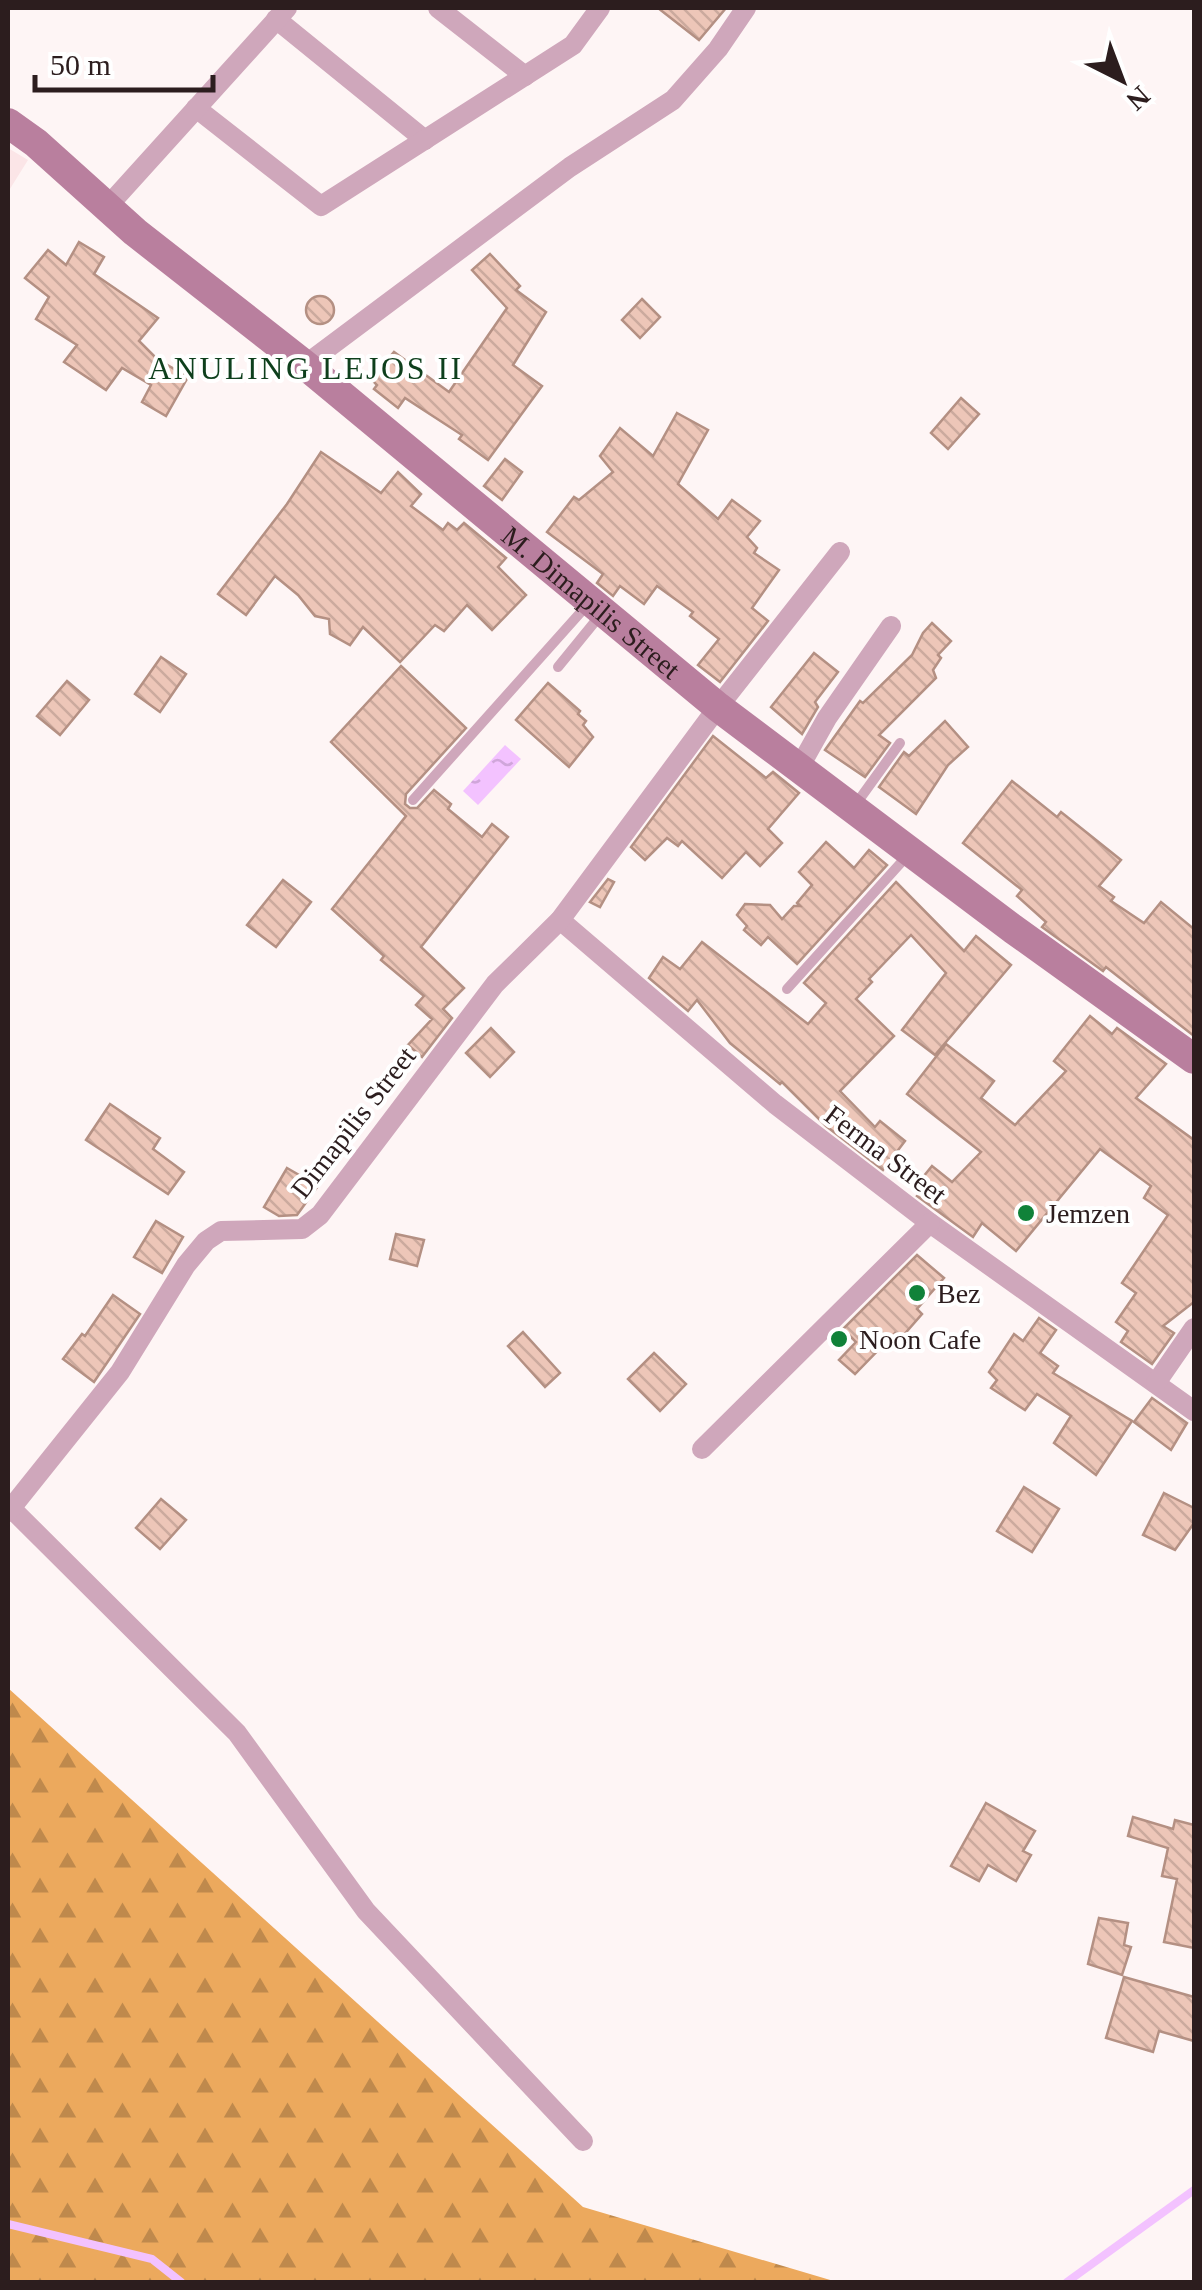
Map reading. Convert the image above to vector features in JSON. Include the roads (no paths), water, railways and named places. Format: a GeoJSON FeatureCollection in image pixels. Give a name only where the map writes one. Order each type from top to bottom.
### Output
{"type":"FeatureCollection","features":[{"type":"Feature","properties":{"kind":"main road","name":"M. Dimapilis Street"},"geometry":{"type":"LineString","coordinates":[[8,123],[718,707],[1194,1059]]}},
{"type":"Feature","properties":{"kind":"street"},"geometry":{"type":"LineString","coordinates":[[438,8],[525,76]]}},
{"type":"Feature","properties":{"kind":"street"},"geometry":{"type":"LineString","coordinates":[[196,108],[321,206],[573,45],[600,8]]}},
{"type":"Feature","properties":{"kind":"street"},"geometry":{"type":"LineString","coordinates":[[306,365],[570,167],[673,100],[718,49],[746,8]]}},
{"type":"Feature","properties":{"kind":"street"},"geometry":{"type":"LineString","coordinates":[[107,207],[282,13],[425,140]]}},
{"type":"Feature","properties":{"kind":"street","name":"Dimapilis Street"},"geometry":{"type":"LineString","coordinates":[[10,1510],[120,1372],[206,1241],[222,1230],[302,1228],[320,1214],[496,984],[560,920],[718,707],[840,552]]}},
{"type":"Feature","properties":{"kind":"street"},"geometry":{"type":"LineString","coordinates":[[799,768],[828,718],[892,626]]}},
{"type":"Feature","properties":{"kind":"street","name":"Ferma Street"},"geometry":{"type":"LineString","coordinates":[[560,920],[775,1104],[930,1223],[1194,1411]]}},
{"type":"Feature","properties":{"kind":"street"},"geometry":{"type":"LineString","coordinates":[[702,1449],[930,1223]]}},
{"type":"Feature","properties":{"kind":"street"},"geometry":{"type":"LineString","coordinates":[[1156,1382],[1194,1328]]}},
{"type":"Feature","properties":{"kind":"street"},"geometry":{"type":"LineString","coordinates":[[10,1510],[237,1733],[366,1911],[583,2140]]}},
{"type":"Feature","properties":{"kind":"lane"},"geometry":{"type":"LineString","coordinates":[[558,667],[596,607]]}},
{"type":"Feature","properties":{"kind":"lane"},"geometry":{"type":"LineString","coordinates":[[413,800],[596,607]]}},
{"type":"Feature","properties":{"kind":"lane"},"geometry":{"type":"LineString","coordinates":[[853,808],[900,744]]}},
{"type":"Feature","properties":{"kind":"lane"},"geometry":{"type":"LineString","coordinates":[[787,990],[911,852]]}},
{"type":"Feature","properties":{"kind":"water"},"geometry":{"type":"Polygon","coordinates":[[[505,745],[521,759],[478,805],[463,791],[505,745]]]}},
{"type":"Feature","properties":{"kind":"waterway"},"geometry":{"type":"LineString","coordinates":[[1067,2282],[1194,2190]]}},
{"type":"Feature","properties":{"kind":"waterway"},"geometry":{"type":"LineString","coordinates":[[8,2224],[152,2259],[181,2282]]}},
{"type":"Feature","properties":{"kind":"place","name":"Jemzen"},"geometry":{"type":"Point","coordinates":[1026,1213]}},
{"type":"Feature","properties":{"kind":"place","name":"Bez"},"geometry":{"type":"Point","coordinates":[917,1293]}},
{"type":"Feature","properties":{"kind":"place","name":"Noon Cafe"},"geometry":{"type":"Point","coordinates":[839,1339]}},
{"type":"Feature","properties":{"kind":"district","name":"ANULING LEJOS II"},"geometry":{"type":"Point","coordinates":[306,368]}}]}
